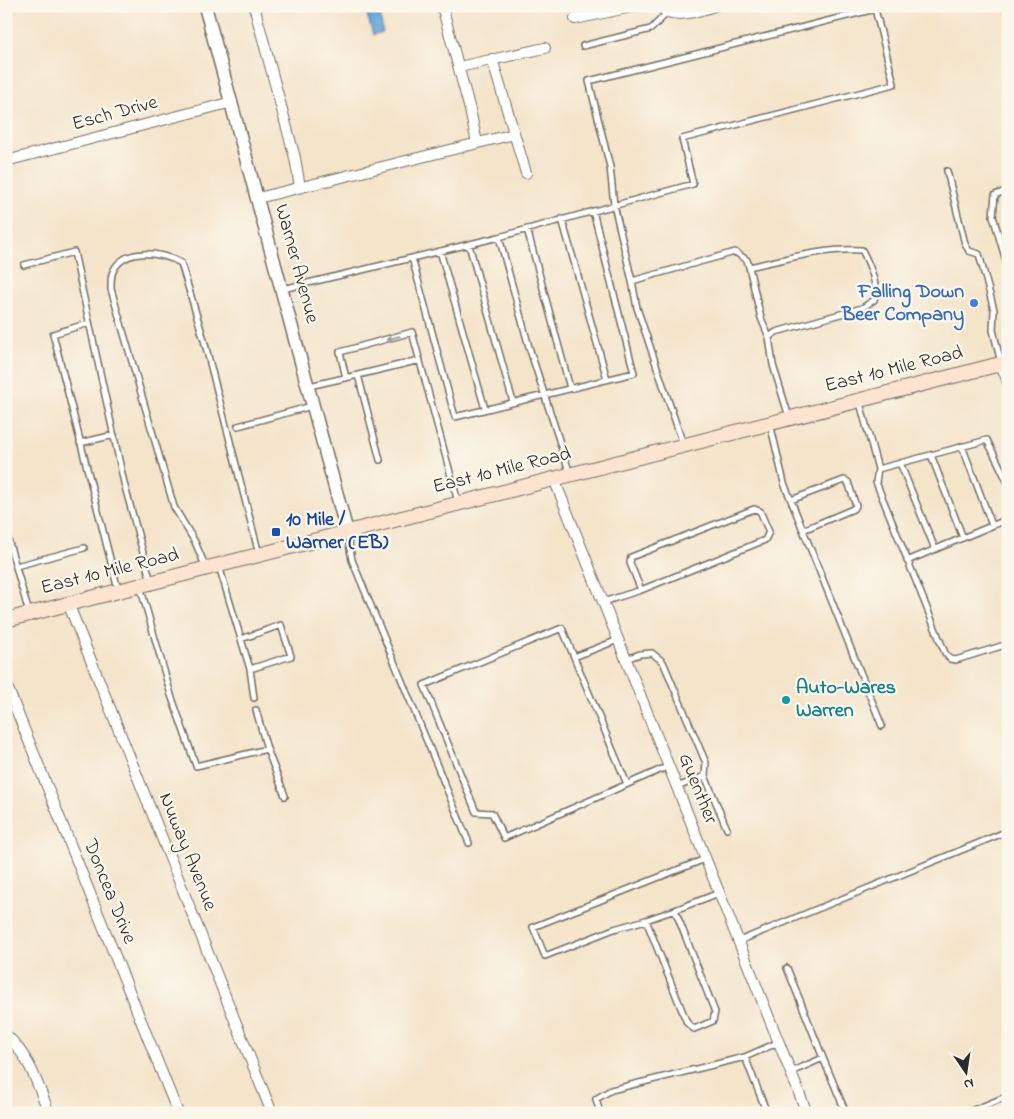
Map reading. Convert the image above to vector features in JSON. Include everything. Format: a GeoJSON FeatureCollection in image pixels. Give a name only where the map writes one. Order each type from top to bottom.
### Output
{"type":"FeatureCollection","features":[{"type":"Feature","properties":{"kind":"main road","name":"East 10 Mile Road"},"geometry":{"type":"LineString","coordinates":[[6,620],[1004,363]]}},
{"type":"Feature","properties":{"kind":"street","name":"Warner Avenue"},"geometry":{"type":"LineString","coordinates":[[205,6],[283,289],[347,532]]}},
{"type":"Feature","properties":{"kind":"street"},"geometry":{"type":"LineString","coordinates":[[254,6],[296,158],[300,187]]}},
{"type":"Feature","properties":{"kind":"street"},"geometry":{"type":"LineString","coordinates":[[442,6],[477,144]]}},
{"type":"Feature","properties":{"kind":"street"},"geometry":{"type":"LineString","coordinates":[[575,19],[636,6]]}},
{"type":"Feature","properties":{"kind":"street"},"geometry":{"type":"LineString","coordinates":[[663,10],[677,15],[715,6]]}},
{"type":"Feature","properties":{"kind":"street"},"geometry":{"type":"LineString","coordinates":[[459,67],[545,48]]}},
{"type":"Feature","properties":{"kind":"street"},"geometry":{"type":"LineString","coordinates":[[492,59],[526,173]]}},
{"type":"Feature","properties":{"kind":"street","name":"Esch Drive"},"geometry":{"type":"LineString","coordinates":[[6,161],[232,102]]}},
{"type":"Feature","properties":{"kind":"street"},"geometry":{"type":"LineString","coordinates":[[258,198],[514,134]]}},
{"type":"Feature","properties":{"kind":"street"},"geometry":{"type":"LineString","coordinates":[[1004,363],[1008,383]]}},
{"type":"Feature","properties":{"kind":"street","name":"Guenther"},"geometry":{"type":"LineString","coordinates":[[554,479],[807,1113]]}},
{"type":"Feature","properties":{"kind":"street","name":"Nuway Avenue"},"geometry":{"type":"LineString","coordinates":[[68,603],[272,1113]]}},
{"type":"Feature","properties":{"kind":"street","name":"Doncea Drive"},"geometry":{"type":"LineString","coordinates":[[6,684],[178,1113]]}},
{"type":"Feature","properties":{"kind":"street"},"geometry":{"type":"LineString","coordinates":[[6,1035],[16,1044],[26,1060],[49,1113]]}},
{"type":"Feature","properties":{"kind":"lane"},"geometry":{"type":"LineString","coordinates":[[283,289],[469,245],[562,219],[593,211],[614,205],[693,184],[682,139],[894,84],[875,9],[589,81],[610,167],[614,205],[637,308],[684,445]]}},
{"type":"Feature","properties":{"kind":"lane"},"geometry":{"type":"LineString","coordinates":[[583,46],[651,29],[663,10]]}},
{"type":"Feature","properties":{"kind":"lane"},"geometry":{"type":"LineString","coordinates":[[947,171],[965,244],[969,251],[979,254],[982,264],[994,310],[993,330],[1004,363]]}},
{"type":"Feature","properties":{"kind":"lane"},"geometry":{"type":"LineString","coordinates":[[1008,190],[995,195],[993,208],[1008,268]]}},
{"type":"Feature","properties":{"kind":"lane"},"geometry":{"type":"LineString","coordinates":[[412,258],[455,417],[634,373],[593,211]]}},
{"type":"Feature","properties":{"kind":"lane"},"geometry":{"type":"LineString","coordinates":[[562,219],[607,379]]}},
{"type":"Feature","properties":{"kind":"lane"},"geometry":{"type":"LineString","coordinates":[[527,229],[570,388]]}},
{"type":"Feature","properties":{"kind":"lane"},"geometry":{"type":"LineString","coordinates":[[499,237],[544,394],[570,475]]}},
{"type":"Feature","properties":{"kind":"lane"},"geometry":{"type":"LineString","coordinates":[[469,245],[513,402]]}},
{"type":"Feature","properties":{"kind":"lane"},"geometry":{"type":"LineString","coordinates":[[749,267],[809,253],[842,249],[862,250],[869,265],[876,293],[874,300],[862,308],[776,332],[769,337]]}},
{"type":"Feature","properties":{"kind":"lane"},"geometry":{"type":"LineString","coordinates":[[440,251],[485,409]]}},
{"type":"Feature","properties":{"kind":"lane"},"geometry":{"type":"LineString","coordinates":[[24,265],[74,252],[171,695],[196,766],[267,749]]}},
{"type":"Feature","properties":{"kind":"lane"},"geometry":{"type":"LineString","coordinates":[[254,698],[250,669],[241,639],[212,566],[174,507],[111,290],[112,274],[119,263],[132,257],[153,252],[169,256],[181,263],[204,340],[259,555]]}},
{"type":"Feature","properties":{"kind":"lane"},"geometry":{"type":"LineString","coordinates":[[632,281],[736,252],[747,260],[761,318],[769,337],[773,365],[789,418]]}},
{"type":"Feature","properties":{"kind":"lane"},"geometry":{"type":"LineString","coordinates":[[89,323],[53,334],[118,591]]}},
{"type":"Feature","properties":{"kind":"lane"},"geometry":{"type":"LineString","coordinates":[[346,378],[340,352],[412,332],[458,503]]}},
{"type":"Feature","properties":{"kind":"lane"},"geometry":{"type":"LineString","coordinates":[[309,386],[420,360]]}},
{"type":"Feature","properties":{"kind":"lane"},"geometry":{"type":"LineString","coordinates":[[358,375],[380,460]]}},
{"type":"Feature","properties":{"kind":"lane"},"geometry":{"type":"LineString","coordinates":[[859,400],[878,469],[876,482],[945,654],[950,659],[956,660],[1008,644]]}},
{"type":"Feature","properties":{"kind":"lane"},"geometry":{"type":"LineString","coordinates":[[238,426],[314,405]]}},
{"type":"Feature","properties":{"kind":"lane"},"geometry":{"type":"LineString","coordinates":[[770,423],[784,483],[882,726]]}},
{"type":"Feature","properties":{"kind":"lane"},"geometry":{"type":"LineString","coordinates":[[80,443],[114,435]]}},
{"type":"Feature","properties":{"kind":"lane"},"geometry":{"type":"LineString","coordinates":[[878,469],[988,440],[1008,483]]}},
{"type":"Feature","properties":{"kind":"lane"},"geometry":{"type":"LineString","coordinates":[[962,446],[992,525]]}},
{"type":"Feature","properties":{"kind":"lane"},"geometry":{"type":"LineString","coordinates":[[930,455],[963,538]]}},
{"type":"Feature","properties":{"kind":"lane"},"geometry":{"type":"LineString","coordinates":[[900,463],[935,549]]}},
{"type":"Feature","properties":{"kind":"lane"},"geometry":{"type":"LineString","coordinates":[[791,500],[844,480],[848,482],[855,498],[856,506],[853,509],[803,530]]}},
{"type":"Feature","properties":{"kind":"lane"},"geometry":{"type":"LineString","coordinates":[[603,602],[641,590],[765,540],[769,532],[760,511],[754,509],[631,557],[630,563],[641,590]]}},
{"type":"Feature","properties":{"kind":"lane"},"geometry":{"type":"LineString","coordinates":[[908,561],[1008,519]]}},
{"type":"Feature","properties":{"kind":"lane"},"geometry":{"type":"LineString","coordinates":[[6,532],[29,614]]}},
{"type":"Feature","properties":{"kind":"lane"},"geometry":{"type":"LineString","coordinates":[[347,532],[352,560],[470,843]]}},
{"type":"Feature","properties":{"kind":"lane"},"geometry":{"type":"LineString","coordinates":[[16,566],[84,548]]}},
{"type":"Feature","properties":{"kind":"lane"},"geometry":{"type":"LineString","coordinates":[[241,639],[281,625],[291,656],[250,669]]}},
{"type":"Feature","properties":{"kind":"lane"},"geometry":{"type":"LineString","coordinates":[[627,784],[562,628],[424,685],[476,812],[492,813],[504,838],[669,766]]}},
{"type":"Feature","properties":{"kind":"lane"},"geometry":{"type":"LineString","coordinates":[[574,657],[618,640]]}},
{"type":"Feature","properties":{"kind":"lane"},"geometry":{"type":"LineString","coordinates":[[626,659],[640,654],[652,653],[663,662],[706,763],[706,776],[727,829]]}},
{"type":"Feature","properties":{"kind":"lane"},"geometry":{"type":"LineString","coordinates":[[256,710],[267,749],[285,796]]}},
{"type":"Feature","properties":{"kind":"lane"},"geometry":{"type":"LineString","coordinates":[[677,787],[706,776]]}},
{"type":"Feature","properties":{"kind":"lane"},"geometry":{"type":"LineString","coordinates":[[739,941],[1008,831]]}},
{"type":"Feature","properties":{"kind":"lane"},"geometry":{"type":"LineString","coordinates":[[706,859],[534,927],[545,956],[614,929],[646,920],[720,893]]}},
{"type":"Feature","properties":{"kind":"lane"},"geometry":{"type":"LineString","coordinates":[[646,920],[687,1024],[694,1028],[713,1021],[715,1012],[675,910]]}},
{"type":"Feature","properties":{"kind":"lane"},"geometry":{"type":"LineString","coordinates":[[787,968],[846,1113]]}},
{"type":"Feature","properties":{"kind":"lane"},"geometry":{"type":"LineString","coordinates":[[600,1113],[596,1099],[611,1090],[745,1057],[779,1042]]}},
{"type":"Feature","properties":{"kind":"lane"},"geometry":{"type":"LineString","coordinates":[[745,1057],[767,1113]]}},
{"type":"Feature","properties":{"kind":"lane"},"geometry":{"type":"LineString","coordinates":[[791,1072],[823,1058]]}},
{"type":"Feature","properties":{"kind":"lane"},"geometry":{"type":"LineString","coordinates":[[966,1113],[1007,1098]]}},
{"type":"Feature","properties":{"kind":"water"},"geometry":{"type":"Polygon","coordinates":[[[380,12],[383,32],[373,35],[367,15],[380,12]]]}},
{"type":"Feature","properties":{"kind":"place","name":"Falling Down Beer Company"},"geometry":{"type":"Point","coordinates":[974,303]}},
{"type":"Feature","properties":{"kind":"place","name":"10 Mile / Warner (EB)"},"geometry":{"type":"Point","coordinates":[276,532]}},
{"type":"Feature","properties":{"kind":"place","name":"Auto-Wares Warren"},"geometry":{"type":"Point","coordinates":[786,700]}}]}
